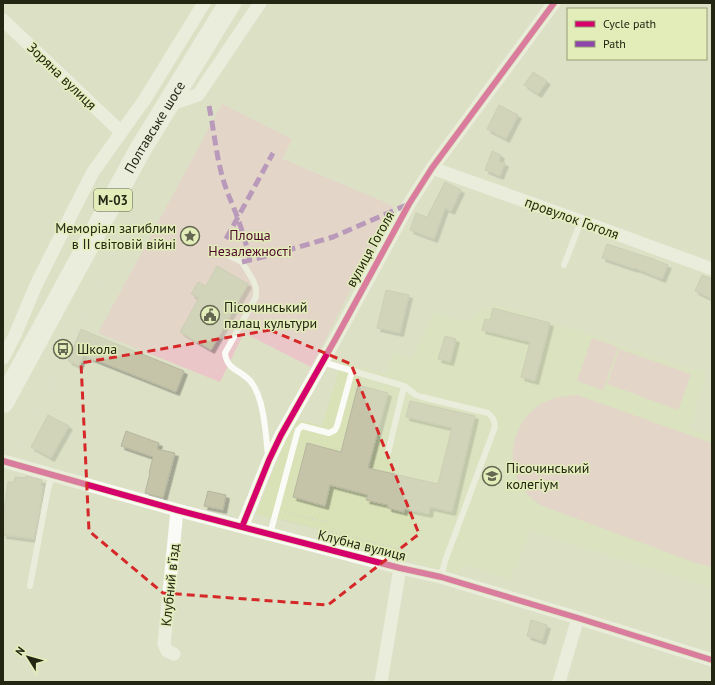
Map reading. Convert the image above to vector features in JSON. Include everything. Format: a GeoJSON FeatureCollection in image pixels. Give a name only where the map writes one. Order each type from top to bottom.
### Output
{"type":"FeatureCollection","features":[{"type":"Feature","properties":{"kind":"highway","name":"Полтавське шосе"},"geometry":{"type":"LineString","coordinates":[[3,402],[140,150],[230,3]]}},
{"type":"Feature","properties":{"kind":"street"},"geometry":{"type":"LineString","coordinates":[[3,358],[15,335],[36,285],[94,172],[145,99],[204,3]]}},
{"type":"Feature","properties":{"kind":"street"},"geometry":{"type":"LineString","coordinates":[[168,105],[198,95],[260,3]]}},
{"type":"Feature","properties":{"kind":"street","name":"вулиця Гоголя"},"geometry":{"type":"LineString","coordinates":[[242,527],[269,460],[281,435],[408,204],[432,168],[554,3]]}},
{"type":"Feature","properties":{"kind":"street","name":"Зоряна вулиця"},"geometry":{"type":"LineString","coordinates":[[3,20],[121,132]]}},
{"type":"Feature","properties":{"kind":"street","name":"провулок Гоголя"},"geometry":{"type":"LineString","coordinates":[[432,168],[581,220],[712,269]]}},
{"type":"Feature","properties":{"kind":"street","name":"Клубна вулиця"},"geometry":{"type":"LineString","coordinates":[[6,462],[177,510],[400,568],[441,576],[712,660]]}},
{"type":"Feature","properties":{"kind":"street","name":"Клубний в’їзд"},"geometry":{"type":"LineString","coordinates":[[174,654],[167,651],[164,644],[177,510]]}},
{"type":"Feature","properties":{"kind":"street"},"geometry":{"type":"LineString","coordinates":[[382,682],[400,568]]}},
{"type":"Feature","properties":{"kind":"street"},"geometry":{"type":"LineString","coordinates":[[558,682],[578,618]]}},
{"type":"Feature","properties":{"kind":"lane"},"geometry":{"type":"LineString","coordinates":[[564,265],[581,220]]}},
{"type":"Feature","properties":{"kind":"lane"},"geometry":{"type":"LineString","coordinates":[[224,253],[242,262],[254,280],[256,288],[256,297],[226,353],[227,362],[230,366],[250,380],[255,387],[264,416],[269,460]]}},
{"type":"Feature","properties":{"kind":"lane"},"geometry":{"type":"LineString","coordinates":[[322,362],[404,386],[416,395],[488,414],[493,418],[495,427],[445,561],[441,576]]}},
{"type":"Feature","properties":{"kind":"lane"},"geometry":{"type":"LineString","coordinates":[[270,534],[298,430],[300,427],[304,426],[328,433],[335,430],[352,371]]}},
{"type":"Feature","properties":{"kind":"lane"},"geometry":{"type":"LineString","coordinates":[[388,453],[404,386]]}},
{"type":"Feature","properties":{"kind":"lane"},"geometry":{"type":"LineString","coordinates":[[30,586],[48,489],[52,475]]}},
{"type":"Feature","properties":{"kind":"path"},"geometry":{"type":"LineString","coordinates":[[129,227],[138,212],[141,211],[147,214]]}},
{"type":"Feature","properties":{"kind":"path"},"geometry":{"type":"LineString","coordinates":[[6,462],[64,360],[80,324],[119,246]]}},
{"type":"Feature","properties":{"kind":"path"},"geometry":{"type":"LineString","coordinates":[[276,510],[327,522]]}},
{"type":"Feature","properties":{"kind":"path"},"geometry":{"type":"LineString","coordinates":[[274,518],[445,561]]}},
{"type":"Feature","properties":{"kind":"path"},"geometry":{"type":"LineString","coordinates":[[332,532],[334,528]]}},
{"type":"Feature","properties":{"kind":"highlighted area"},"geometry":{"type":"Polygon","coordinates":[[[270,330],[351,364],[419,534],[328,605],[163,593],[89,531],[81,363],[270,330]]]}},
{"type":"Feature","properties":{"kind":"shaded area","name":"Пісочинський колегіум"},"geometry":{"type":"Polygon","coordinates":[[[495,304],[706,374],[689,429],[712,438],[712,588],[531,530],[509,580],[464,564],[457,574],[332,539],[332,533],[256,514],[291,427],[299,420],[322,426],[342,361],[386,374],[392,355],[412,359],[435,314],[464,322],[495,304]]]}},
{"type":"Feature","properties":{"kind":"green space","name":"Площа Незалежності"},"geometry":{"type":"Polygon","coordinates":[[[222,104],[292,139],[283,159],[394,206],[311,367],[244,333],[220,382],[98,333],[222,104]]]}},
{"type":"Feature","properties":{"kind":"green space"},"geometry":{"type":"Polygon","coordinates":[[[592,338],[618,347],[603,390],[577,381],[592,338]]]}},
{"type":"Feature","properties":{"kind":"green space"},"geometry":{"type":"Polygon","coordinates":[[[619,349],[691,374],[678,410],[607,384],[619,349]]]}},
{"type":"Feature","properties":{"kind":"green space"},"geometry":{"type":"Polygon","coordinates":[[[577,395],[712,443],[712,567],[696,563],[540,505],[525,491],[518,480],[514,468],[514,442],[518,430],[524,419],[543,403],[555,398],[577,395]]]}},
{"type":"Feature","properties":{"kind":"building"},"geometry":{"type":"Polygon","coordinates":[[[533,72],[547,81],[538,94],[524,85],[533,72]]]}},
{"type":"Feature","properties":{"kind":"building"},"geometry":{"type":"Polygon","coordinates":[[[499,105],[518,115],[506,139],[487,129],[499,105]]]}},
{"type":"Feature","properties":{"kind":"building"},"geometry":{"type":"Polygon","coordinates":[[[492,151],[501,155],[499,161],[505,163],[500,176],[485,170],[492,151]]]}},
{"type":"Feature","properties":{"kind":"building"},"geometry":{"type":"Polygon","coordinates":[[[445,182],[461,190],[451,211],[445,208],[434,239],[410,230],[416,213],[427,217],[445,182]]]}},
{"type":"Feature","properties":{"kind":"building"},"geometry":{"type":"Polygon","coordinates":[[[607,244],[668,265],[662,279],[635,268],[602,258],[607,244]]]}},
{"type":"Feature","properties":{"kind":"building","name":"Пісочинський палац культури"},"geometry":{"type":"Polygon","coordinates":[[[217,266],[248,284],[211,350],[180,332],[199,298],[191,294],[198,282],[206,286],[217,266]]]}},
{"type":"Feature","properties":{"kind":"building"},"geometry":{"type":"Polygon","coordinates":[[[702,275],[712,279],[712,299],[695,291],[702,275]]]}},
{"type":"Feature","properties":{"kind":"building"},"geometry":{"type":"Polygon","coordinates":[[[386,290],[409,295],[400,333],[377,328],[386,290]]]}},
{"type":"Feature","properties":{"kind":"building"},"geometry":{"type":"Polygon","coordinates":[[[493,308],[550,323],[535,381],[521,377],[530,342],[482,330],[485,319],[490,320],[493,308]]]}},
{"type":"Feature","properties":{"kind":"building"},"geometry":{"type":"Polygon","coordinates":[[[81,329],[184,371],[176,392],[83,355],[79,366],[68,361],[81,329]]]}},
{"type":"Feature","properties":{"kind":"building"},"geometry":{"type":"Polygon","coordinates":[[[445,336],[456,339],[450,362],[438,359],[445,336]]]}},
{"type":"Feature","properties":{"kind":"building"},"geometry":{"type":"Polygon","coordinates":[[[358,385],[388,393],[368,468],[438,484],[452,428],[406,417],[410,401],[475,416],[452,512],[430,507],[429,514],[404,509],[404,512],[388,508],[388,505],[366,500],[368,495],[330,485],[325,506],[293,497],[307,443],[341,452],[358,385]]]}},
{"type":"Feature","properties":{"kind":"building"},"geometry":{"type":"Polygon","coordinates":[[[48,415],[69,426],[51,458],[31,447],[48,415]]]}},
{"type":"Feature","properties":{"kind":"building"},"geometry":{"type":"Polygon","coordinates":[[[126,431],[159,443],[157,449],[175,453],[163,498],[145,493],[153,457],[121,446],[126,431]]]}},
{"type":"Feature","properties":{"kind":"building"},"geometry":{"type":"Polygon","coordinates":[[[26,476],[42,480],[41,486],[43,486],[34,539],[3,535],[3,519],[8,482],[14,482],[15,477],[26,478],[26,476]]]}},
{"type":"Feature","properties":{"kind":"building"},"geometry":{"type":"Polygon","coordinates":[[[208,491],[226,495],[223,510],[204,506],[208,491]]]}},
{"type":"Feature","properties":{"kind":"building"},"geometry":{"type":"Polygon","coordinates":[[[531,620],[547,625],[542,641],[527,636],[531,620]]]}},
{"type":"Feature","properties":{"kind":"marked path"},"geometry":{"type":"LineString","coordinates":[[209,106],[217,152],[226,189],[242,229],[250,261]]}},
{"type":"Feature","properties":{"kind":"marked path"},"geometry":{"type":"LineString","coordinates":[[226,239],[273,153]]}},
{"type":"Feature","properties":{"kind":"marked path"},"geometry":{"type":"LineString","coordinates":[[242,262],[333,237],[409,204]]}},
{"type":"Feature","properties":{"kind":"cycle path"},"geometry":{"type":"LineString","coordinates":[[242,527],[269,460],[281,435],[409,204],[432,168],[554,3]]}},
{"type":"Feature","properties":{"kind":"cycle path"},"geometry":{"type":"LineString","coordinates":[[3,461],[177,510],[400,568],[441,577],[712,660]]}},
{"type":"Feature","properties":{"kind":"place","name":"Меморіал загиблим в II світовій війні"},"geometry":{"type":"Point","coordinates":[190,236]}},
{"type":"Feature","properties":{"kind":"place","name":"Пісочинський палац культури"},"geometry":{"type":"Point","coordinates":[210,315]}},
{"type":"Feature","properties":{"kind":"place","name":"Школа"},"geometry":{"type":"Point","coordinates":[63,349]}},
{"type":"Feature","properties":{"kind":"place","name":"Пісочинський колегіум"},"geometry":{"type":"Point","coordinates":[492,476]}}]}
